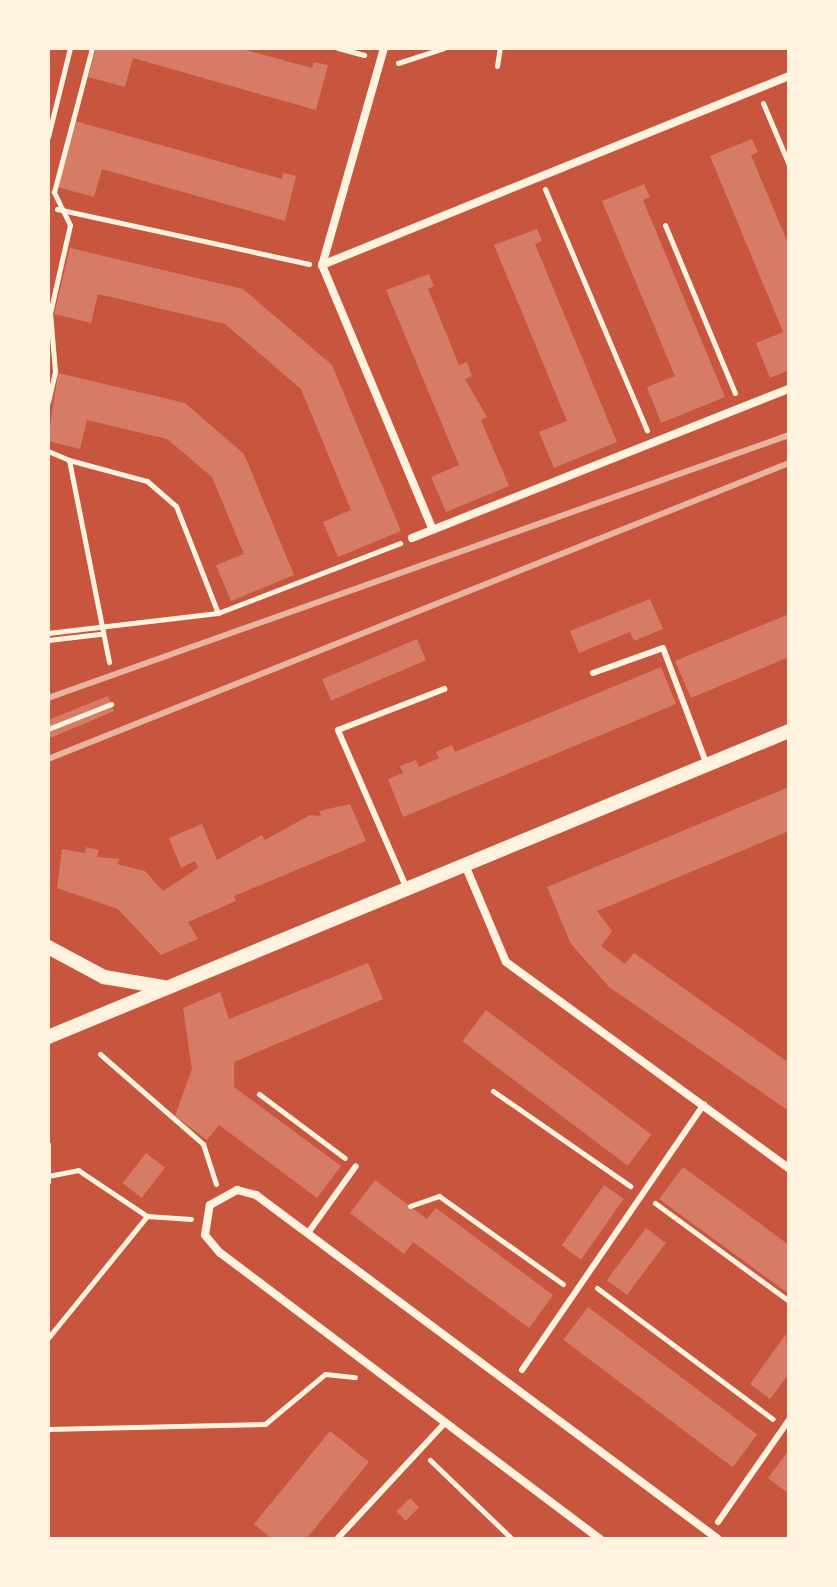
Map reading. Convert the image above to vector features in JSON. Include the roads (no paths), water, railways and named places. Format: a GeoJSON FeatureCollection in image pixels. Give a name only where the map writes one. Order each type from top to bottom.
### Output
{"type":"FeatureCollection","features":[{"type":"Feature","properties":{"kind":"street"},"geometry":{"type":"LineString","coordinates":[[384,48],[322,265],[433,530]]}},
{"type":"Feature","properties":{"kind":"street"},"geometry":{"type":"LineString","coordinates":[[322,265],[789,76]]}},
{"type":"Feature","properties":{"kind":"street"},"geometry":{"type":"LineString","coordinates":[[412,538],[789,389]]}},
{"type":"Feature","properties":{"kind":"street"},"geometry":{"type":"LineString","coordinates":[[48,1037],[789,731]]}},
{"type":"Feature","properties":{"kind":"street"},"geometry":{"type":"LineString","coordinates":[[465,865],[506,962],[789,1168]]}},
{"type":"Feature","properties":{"kind":"street"},"geometry":{"type":"LineString","coordinates":[[48,947],[104,977],[165,988]]}},
{"type":"Feature","properties":{"kind":"street"},"geometry":{"type":"LineString","coordinates":[[600,1539],[220,1253],[204,1220],[219,1195],[256,1195],[718,1539]]}},
{"type":"Feature","properties":{"kind":"lane"},"geometry":{"type":"LineString","coordinates":[[593,673],[663,648],[707,765]]}},
{"type":"Feature","properties":{"kind":"lane"},"geometry":{"type":"LineString","coordinates":[[407,889],[338,730],[444,689]]}},
{"type":"Feature","properties":{"kind":"lane"},"geometry":{"type":"LineString","coordinates":[[522,1370],[704,1104]]}},
{"type":"Feature","properties":{"kind":"lane"},"geometry":{"type":"LineString","coordinates":[[308,1233],[356,1166]]}},
{"type":"Feature","properties":{"kind":"lane"},"geometry":{"type":"LineString","coordinates":[[718,1522],[789,1420]]}},
{"type":"Feature","properties":{"kind":"lane"},"geometry":{"type":"LineString","coordinates":[[337,1539],[444,1424]]}},
{"type":"Feature","properties":{"kind":"railway"},"geometry":{"type":"LineString","coordinates":[[48,698],[789,435]]}},
{"type":"Feature","properties":{"kind":"railway"},"geometry":{"type":"LineString","coordinates":[[48,759],[789,463]]}}]}
